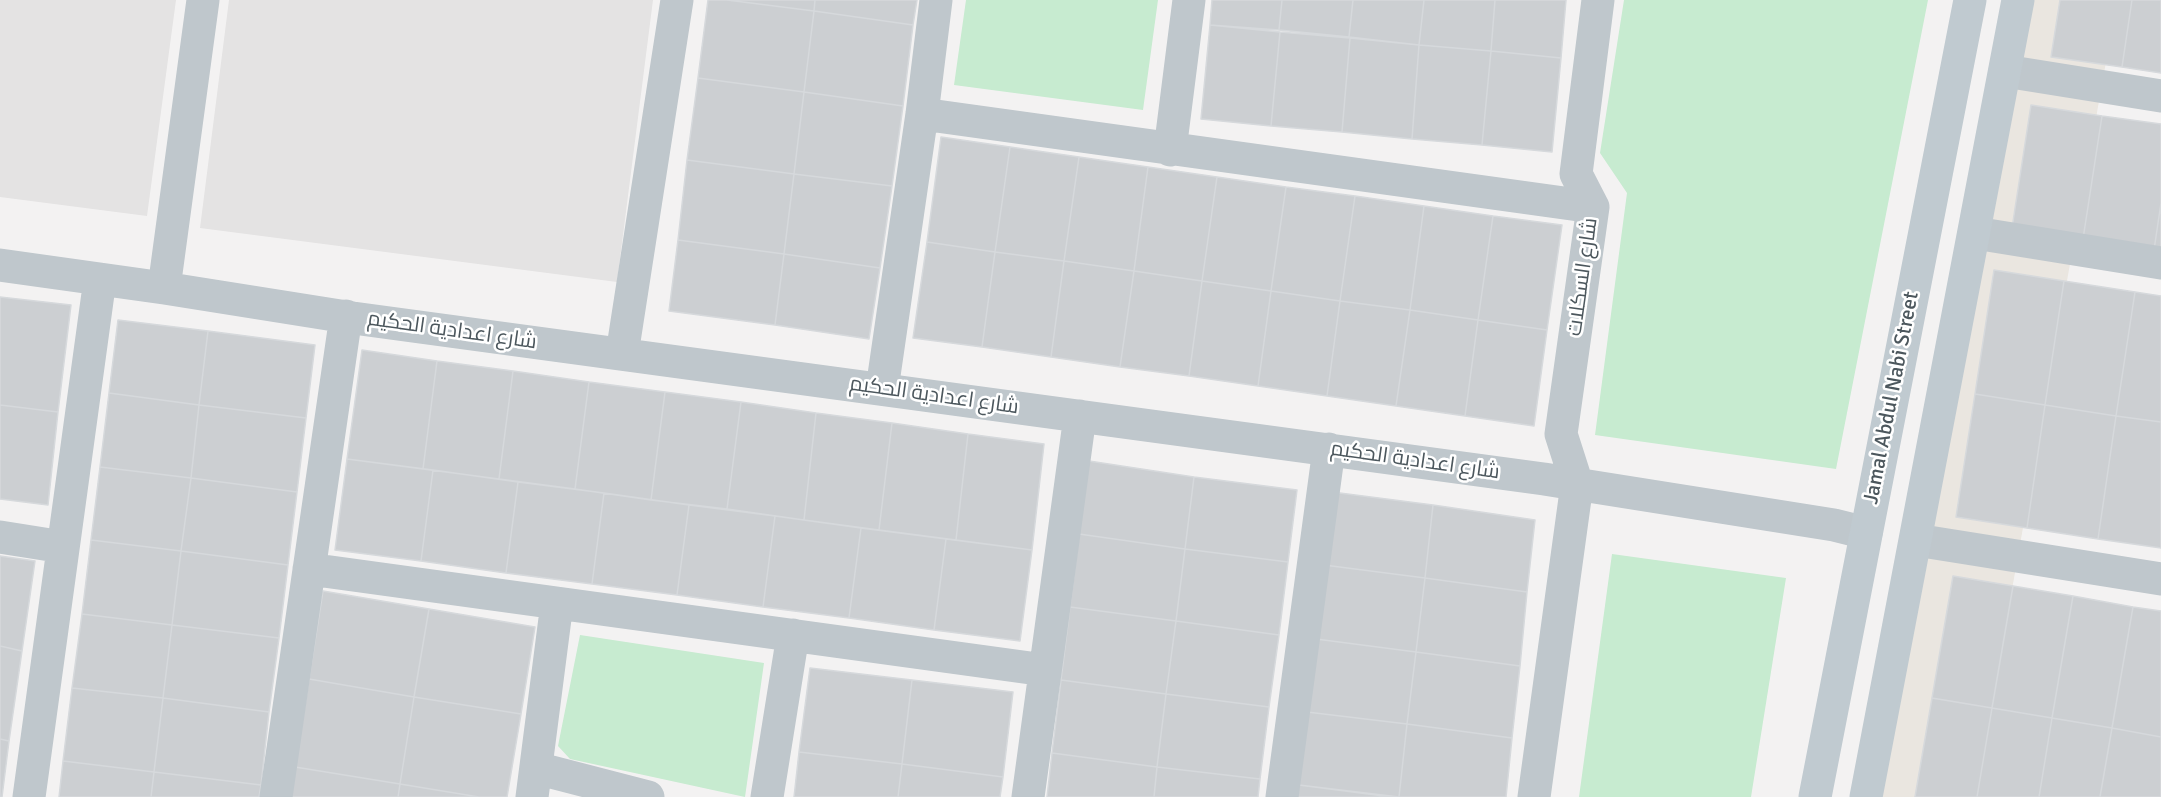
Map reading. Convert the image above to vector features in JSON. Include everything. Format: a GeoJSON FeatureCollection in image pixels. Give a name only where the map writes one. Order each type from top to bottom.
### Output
{"type":"FeatureCollection","features":[{"type":"Feature","properties":{"kind":"street"},"geometry":{"type":"LineString","coordinates":[[164,288],[203,0]]}},
{"type":"Feature","properties":{"kind":"street"},"geometry":{"type":"LineString","coordinates":[[622,354],[677,0]]}},
{"type":"Feature","properties":{"kind":"street"},"geometry":{"type":"LineString","coordinates":[[882,389],[922,114],[936,0]]}},
{"type":"Feature","properties":{"kind":"street"},"geometry":{"type":"LineString","coordinates":[[1170,150],[1189,0]]}},
{"type":"Feature","properties":{"kind":"street","name":"شارع السكلات"},"geometry":{"type":"LineString","coordinates":[[1577,484],[1562,434],[1593,207],[1576,174],[1598,0]]}},
{"type":"Feature","properties":{"kind":"street","name":"Jamal Abdul Nabi Street"},"geometry":{"type":"LineString","coordinates":[[1815,797],[1970,0]]}},
{"type":"Feature","properties":{"kind":"street"},"geometry":{"type":"LineString","coordinates":[[1866,797],[2018,0]]}},
{"type":"Feature","properties":{"kind":"street"},"geometry":{"type":"LineString","coordinates":[[2005,71],[2161,96]]}},
{"type":"Feature","properties":{"kind":"street"},"geometry":{"type":"LineString","coordinates":[[922,114],[1593,207]]}},
{"type":"Feature","properties":{"kind":"street"},"geometry":{"type":"LineString","coordinates":[[1975,233],[2161,262]]}},
{"type":"Feature","properties":{"kind":"street","name":"شارع اعدادية الحكيم"},"geometry":{"type":"LineString","coordinates":[[0,265],[346,316],[1577,484],[1834,525],[1866,533]]}},
{"type":"Feature","properties":{"kind":"street"},"geometry":{"type":"LineString","coordinates":[[29,797],[100,279]]}},
{"type":"Feature","properties":{"kind":"street"},"geometry":{"type":"LineString","coordinates":[[276,797],[346,316]]}},
{"type":"Feature","properties":{"kind":"street"},"geometry":{"type":"LineString","coordinates":[[1028,797],[1080,416]]}},
{"type":"Feature","properties":{"kind":"street"},"geometry":{"type":"LineString","coordinates":[[1282,797],[1329,449]]}},
{"type":"Feature","properties":{"kind":"street"},"geometry":{"type":"LineString","coordinates":[[1534,797],[1577,484]]}},
{"type":"Feature","properties":{"kind":"street"},"geometry":{"type":"LineString","coordinates":[[1866,533],[2161,579]]}},
{"type":"Feature","properties":{"kind":"street"},"geometry":{"type":"LineString","coordinates":[[0,537],[63,547]]}},
{"type":"Feature","properties":{"kind":"street"},"geometry":{"type":"LineString","coordinates":[[309,569],[1046,670]]}},
{"type":"Feature","properties":{"kind":"street"},"geometry":{"type":"LineString","coordinates":[[557,603],[534,782],[648,797]]}},
{"type":"Feature","properties":{"kind":"street"},"geometry":{"type":"LineString","coordinates":[[767,797],[793,635]]}},
{"type":"Feature","properties":{"kind":"shaded area"},"geometry":{"type":"Polygon","coordinates":[[[0,0],[176,0],[147,216],[0,197],[0,0]]]}},
{"type":"Feature","properties":{"kind":"shaded area"},"geometry":{"type":"Polygon","coordinates":[[[229,0],[653,0],[617,282],[200,228],[229,0]]]}},
{"type":"Feature","properties":{"kind":"shaded area"},"geometry":{"type":"Polygon","coordinates":[[[2031,0],[2117,0],[1975,797],[1877,797],[2031,0]]]}},
{"type":"Feature","properties":{"kind":"green space"},"geometry":{"type":"Polygon","coordinates":[[[966,0],[1158,0],[1143,110],[954,85],[966,0]]]}},
{"type":"Feature","properties":{"kind":"green space"},"geometry":{"type":"Polygon","coordinates":[[[1624,0],[1928,0],[1836,469],[1595,435],[1627,193],[1600,153],[1624,0]]]}},
{"type":"Feature","properties":{"kind":"green space"},"geometry":{"type":"Polygon","coordinates":[[[1612,554],[1786,578],[1751,797],[1579,797],[1612,554]]]}},
{"type":"Feature","properties":{"kind":"green space"},"geometry":{"type":"Polygon","coordinates":[[[580,635],[764,663],[745,797],[570,759],[558,746],[580,635]]]}},
{"type":"Feature","properties":{"kind":"building"},"geometry":{"type":"Polygon","coordinates":[[[708,0],[727,0],[814,11],[804,92],[698,78],[708,0]]]}},
{"type":"Feature","properties":{"kind":"building"},"geometry":{"type":"Polygon","coordinates":[[[727,0],[815,0],[814,11],[727,0]]]}},
{"type":"Feature","properties":{"kind":"building"},"geometry":{"type":"Polygon","coordinates":[[[815,0],[917,0],[913,25],[814,11],[815,0]]]}},
{"type":"Feature","properties":{"kind":"building"},"geometry":{"type":"Polygon","coordinates":[[[1212,0],[1282,0],[1279,30],[1210,25],[1212,0]]]}},
{"type":"Feature","properties":{"kind":"building"},"geometry":{"type":"Polygon","coordinates":[[[1282,0],[1353,0],[1349,37],[1279,30],[1282,0]]]}},
{"type":"Feature","properties":{"kind":"building"},"geometry":{"type":"Polygon","coordinates":[[[1353,0],[1424,0],[1419,45],[1349,37],[1353,0]]]}},
{"type":"Feature","properties":{"kind":"building"},"geometry":{"type":"Polygon","coordinates":[[[1424,0],[1495,0],[1491,51],[1419,45],[1424,0]]]}},
{"type":"Feature","properties":{"kind":"building"},"geometry":{"type":"Polygon","coordinates":[[[1495,0],[1566,0],[1561,58],[1491,51],[1495,0]]]}},
{"type":"Feature","properties":{"kind":"building"},"geometry":{"type":"Polygon","coordinates":[[[2060,0],[2132,0],[2122,67],[2051,57],[2060,0]]]}},
{"type":"Feature","properties":{"kind":"building"},"geometry":{"type":"Polygon","coordinates":[[[2132,0],[2161,0],[2161,73],[2122,67],[2132,0]]]}},
{"type":"Feature","properties":{"kind":"building"},"geometry":{"type":"Polygon","coordinates":[[[814,11],[913,25],[903,106],[804,92],[814,11]]]}},
{"type":"Feature","properties":{"kind":"building"},"geometry":{"type":"Polygon","coordinates":[[[1210,25],[1280,32],[1271,126],[1201,119],[1210,25]]]}},
{"type":"Feature","properties":{"kind":"building"},"geometry":{"type":"Polygon","coordinates":[[[1280,32],[1350,38],[1342,132],[1271,126],[1280,32]]]}},
{"type":"Feature","properties":{"kind":"building"},"geometry":{"type":"Polygon","coordinates":[[[1350,38],[1419,45],[1412,139],[1342,132],[1350,38]]]}},
{"type":"Feature","properties":{"kind":"building"},"geometry":{"type":"Polygon","coordinates":[[[1419,45],[1491,51],[1482,145],[1412,139],[1419,45]]]}},
{"type":"Feature","properties":{"kind":"building"},"geometry":{"type":"Polygon","coordinates":[[[1491,51],[1561,58],[1552,152],[1482,145],[1491,51]]]}},
{"type":"Feature","properties":{"kind":"building"},"geometry":{"type":"Polygon","coordinates":[[[698,78],[804,92],[794,174],[687,160],[698,78]]]}},
{"type":"Feature","properties":{"kind":"building"},"geometry":{"type":"Polygon","coordinates":[[[804,92],[903,106],[892,186],[794,174],[804,92]]]}},
{"type":"Feature","properties":{"kind":"building"},"geometry":{"type":"Polygon","coordinates":[[[2031,105],[2102,116],[2083,239],[2012,228],[2031,105]]]}},
{"type":"Feature","properties":{"kind":"building"},"geometry":{"type":"Polygon","coordinates":[[[2102,116],[2161,124],[2161,203],[2154,250],[2083,239],[2102,116]]]}},
{"type":"Feature","properties":{"kind":"building"},"geometry":{"type":"Polygon","coordinates":[[[941,137],[1010,147],[995,252],[927,242],[941,137]]]}},
{"type":"Feature","properties":{"kind":"building"},"geometry":{"type":"Polygon","coordinates":[[[1010,147],[1079,157],[1064,261],[995,252],[1010,147]]]}},
{"type":"Feature","properties":{"kind":"building"},"geometry":{"type":"Polygon","coordinates":[[[1079,157],[1148,167],[1134,271],[1064,261],[1079,157]]]}},
{"type":"Feature","properties":{"kind":"building"},"geometry":{"type":"Polygon","coordinates":[[[687,160],[794,174],[784,254],[678,240],[687,160]]]}},
{"type":"Feature","properties":{"kind":"building"},"geometry":{"type":"Polygon","coordinates":[[[1148,167],[1217,177],[1202,281],[1134,271],[1148,167]]]}},
{"type":"Feature","properties":{"kind":"building"},"geometry":{"type":"Polygon","coordinates":[[[794,174],[892,186],[880,268],[784,254],[794,174]]]}},
{"type":"Feature","properties":{"kind":"building"},"geometry":{"type":"Polygon","coordinates":[[[1217,177],[1286,187],[1271,291],[1202,281],[1217,177]]]}},
{"type":"Feature","properties":{"kind":"building"},"geometry":{"type":"Polygon","coordinates":[[[1286,187],[1355,196],[1340,301],[1271,291],[1286,187]]]}},
{"type":"Feature","properties":{"kind":"building"},"geometry":{"type":"Polygon","coordinates":[[[1355,196],[1424,206],[1410,310],[1340,301],[1355,196]]]}},
{"type":"Feature","properties":{"kind":"building"},"geometry":{"type":"Polygon","coordinates":[[[2161,203],[2161,251],[2154,250],[2161,203]]]}},
{"type":"Feature","properties":{"kind":"building"},"geometry":{"type":"Polygon","coordinates":[[[1424,206],[1493,216],[1478,320],[1410,310],[1424,206]]]}},
{"type":"Feature","properties":{"kind":"building"},"geometry":{"type":"Polygon","coordinates":[[[1493,216],[1562,225],[1547,330],[1478,320],[1493,216]]]}},
{"type":"Feature","properties":{"kind":"building"},"geometry":{"type":"Polygon","coordinates":[[[678,240],[784,254],[775,325],[669,311],[678,240]]]}},
{"type":"Feature","properties":{"kind":"building"},"geometry":{"type":"Polygon","coordinates":[[[927,242],[995,252],[982,347],[913,338],[927,242]]]}},
{"type":"Feature","properties":{"kind":"building"},"geometry":{"type":"Polygon","coordinates":[[[995,252],[1064,261],[1051,357],[982,347],[995,252]]]}},
{"type":"Feature","properties":{"kind":"building"},"geometry":{"type":"Polygon","coordinates":[[[784,254],[880,268],[869,339],[775,325],[784,254]]]}},
{"type":"Feature","properties":{"kind":"building"},"geometry":{"type":"Polygon","coordinates":[[[1064,261],[1134,271],[1120,367],[1051,357],[1064,261]]]}},
{"type":"Feature","properties":{"kind":"building"},"geometry":{"type":"Polygon","coordinates":[[[1994,270],[2064,281],[2045,405],[1975,394],[1994,270]]]}},
{"type":"Feature","properties":{"kind":"building"},"geometry":{"type":"Polygon","coordinates":[[[1134,271],[1202,281],[1189,376],[1120,367],[1134,271]]]}},
{"type":"Feature","properties":{"kind":"building"},"geometry":{"type":"Polygon","coordinates":[[[1202,281],[1271,291],[1258,386],[1189,376],[1202,281]]]}},
{"type":"Feature","properties":{"kind":"building"},"geometry":{"type":"Polygon","coordinates":[[[2064,281],[2135,292],[2116,416],[2045,405],[2064,281]]]}},
{"type":"Feature","properties":{"kind":"building"},"geometry":{"type":"Polygon","coordinates":[[[1271,291],[1340,301],[1327,396],[1258,386],[1271,291]]]}},
{"type":"Feature","properties":{"kind":"building"},"geometry":{"type":"Polygon","coordinates":[[[2135,292],[2161,296],[2161,422],[2116,416],[2135,292]]]}},
{"type":"Feature","properties":{"kind":"building"},"geometry":{"type":"Polygon","coordinates":[[[0,297],[71,305],[58,412],[0,405],[0,297]]]}},
{"type":"Feature","properties":{"kind":"building"},"geometry":{"type":"Polygon","coordinates":[[[1340,301],[1410,310],[1396,406],[1327,396],[1340,301]]]}},
{"type":"Feature","properties":{"kind":"building"},"geometry":{"type":"Polygon","coordinates":[[[1410,310],[1478,320],[1465,416],[1396,406],[1410,310]]]}},
{"type":"Feature","properties":{"kind":"building"},"geometry":{"type":"Polygon","coordinates":[[[118,320],[208,331],[199,405],[109,393],[118,320]]]}},
{"type":"Feature","properties":{"kind":"building"},"geometry":{"type":"Polygon","coordinates":[[[1478,320],[1547,330],[1534,426],[1465,416],[1478,320]]]}},
{"type":"Feature","properties":{"kind":"building"},"geometry":{"type":"Polygon","coordinates":[[[208,331],[315,345],[306,418],[199,405],[208,331]]]}},
{"type":"Feature","properties":{"kind":"building"},"geometry":{"type":"Polygon","coordinates":[[[362,350],[437,361],[423,469],[347,459],[362,350]]]}},
{"type":"Feature","properties":{"kind":"building"},"geometry":{"type":"Polygon","coordinates":[[[437,361],[513,371],[499,479],[423,469],[437,361]]]}},
{"type":"Feature","properties":{"kind":"building"},"geometry":{"type":"Polygon","coordinates":[[[513,371],[589,382],[575,489],[499,479],[513,371]]]}},
{"type":"Feature","properties":{"kind":"building"},"geometry":{"type":"Polygon","coordinates":[[[589,382],[665,392],[651,500],[575,489],[589,382]]]}},
{"type":"Feature","properties":{"kind":"building"},"geometry":{"type":"Polygon","coordinates":[[[665,392],[741,402],[727,509],[651,500],[665,392]]]}},
{"type":"Feature","properties":{"kind":"building"},"geometry":{"type":"Polygon","coordinates":[[[109,393],[199,405],[191,478],[100,467],[109,393]]]}},
{"type":"Feature","properties":{"kind":"building"},"geometry":{"type":"Polygon","coordinates":[[[1975,394],[2045,405],[2027,528],[1956,517],[1975,394]]]}},
{"type":"Feature","properties":{"kind":"building"},"geometry":{"type":"Polygon","coordinates":[[[741,402],[816,413],[804,520],[727,509],[741,402]]]}},
{"type":"Feature","properties":{"kind":"building"},"geometry":{"type":"Polygon","coordinates":[[[0,405],[58,412],[48,505],[0,499],[0,405]]]}},
{"type":"Feature","properties":{"kind":"building"},"geometry":{"type":"Polygon","coordinates":[[[199,405],[306,418],[297,492],[191,478],[199,405]]]}},
{"type":"Feature","properties":{"kind":"building"},"geometry":{"type":"Polygon","coordinates":[[[2045,405],[2116,416],[2098,539],[2027,528],[2045,405]]]}},
{"type":"Feature","properties":{"kind":"building"},"geometry":{"type":"Polygon","coordinates":[[[816,413],[892,423],[879,530],[804,520],[816,413]]]}},
{"type":"Feature","properties":{"kind":"building"},"geometry":{"type":"Polygon","coordinates":[[[2116,416],[2161,422],[2161,548],[2098,539],[2116,416]]]}},
{"type":"Feature","properties":{"kind":"building"},"geometry":{"type":"Polygon","coordinates":[[[892,423],[968,434],[956,540],[879,530],[892,423]]]}},
{"type":"Feature","properties":{"kind":"building"},"geometry":{"type":"Polygon","coordinates":[[[968,434],[1044,444],[1032,550],[956,540],[968,434]]]}},
{"type":"Feature","properties":{"kind":"building"},"geometry":{"type":"Polygon","coordinates":[[[347,459],[433,470],[421,561],[335,550],[347,459]]]}},
{"type":"Feature","properties":{"kind":"building"},"geometry":{"type":"Polygon","coordinates":[[[1089,461],[1194,477],[1185,549],[1079,534],[1089,461]]]}},
{"type":"Feature","properties":{"kind":"building"},"geometry":{"type":"Polygon","coordinates":[[[100,467],[191,478],[181,551],[91,540],[100,467]]]}},
{"type":"Feature","properties":{"kind":"building"},"geometry":{"type":"Polygon","coordinates":[[[433,470],[518,482],[506,573],[421,561],[433,470]]]}},
{"type":"Feature","properties":{"kind":"building"},"geometry":{"type":"Polygon","coordinates":[[[1194,477],[1297,490],[1288,562],[1185,549],[1194,477]]]}},
{"type":"Feature","properties":{"kind":"building"},"geometry":{"type":"Polygon","coordinates":[[[191,478],[297,492],[288,565],[181,551],[191,478]]]}},
{"type":"Feature","properties":{"kind":"building"},"geometry":{"type":"Polygon","coordinates":[[[518,482],[604,493],[592,584],[506,573],[518,482]]]}},
{"type":"Feature","properties":{"kind":"building"},"geometry":{"type":"Polygon","coordinates":[[[1332,492],[1433,505],[1425,578],[1324,565],[1332,492]]]}},
{"type":"Feature","properties":{"kind":"building"},"geometry":{"type":"Polygon","coordinates":[[[604,493],[689,505],[677,595],[592,584],[604,493]]]}},
{"type":"Feature","properties":{"kind":"building"},"geometry":{"type":"Polygon","coordinates":[[[689,505],[775,516],[763,607],[677,595],[689,505]]]}},
{"type":"Feature","properties":{"kind":"building"},"geometry":{"type":"Polygon","coordinates":[[[1433,505],[1535,520],[1527,592],[1425,578],[1433,505]]]}},
{"type":"Feature","properties":{"kind":"building"},"geometry":{"type":"Polygon","coordinates":[[[775,516],[861,528],[849,618],[763,607],[775,516]]]}},
{"type":"Feature","properties":{"kind":"building"},"geometry":{"type":"Polygon","coordinates":[[[861,528],[946,539],[934,630],[849,618],[861,528]]]}},
{"type":"Feature","properties":{"kind":"building"},"geometry":{"type":"Polygon","coordinates":[[[1079,534],[1185,549],[1176,621],[1070,607],[1079,534]]]}},
{"type":"Feature","properties":{"kind":"building"},"geometry":{"type":"Polygon","coordinates":[[[946,539],[1032,550],[1020,641],[934,630],[946,539]]]}},
{"type":"Feature","properties":{"kind":"building"},"geometry":{"type":"Polygon","coordinates":[[[91,540],[181,551],[172,625],[82,614],[91,540]]]}},
{"type":"Feature","properties":{"kind":"building"},"geometry":{"type":"Polygon","coordinates":[[[1185,549],[1288,562],[1279,635],[1176,621],[1185,549]]]}},
{"type":"Feature","properties":{"kind":"building"},"geometry":{"type":"Polygon","coordinates":[[[181,551],[288,565],[279,638],[172,625],[181,551]]]}},
{"type":"Feature","properties":{"kind":"building"},"geometry":{"type":"Polygon","coordinates":[[[0,556],[35,561],[22,651],[0,646],[0,556]]]}},
{"type":"Feature","properties":{"kind":"building"},"geometry":{"type":"Polygon","coordinates":[[[1324,565],[1425,578],[1416,652],[1316,639],[1324,565]]]}},
{"type":"Feature","properties":{"kind":"building"},"geometry":{"type":"Polygon","coordinates":[[[1953,576],[2013,586],[1992,708],[1932,698],[1953,576]]]}},
{"type":"Feature","properties":{"kind":"building"},"geometry":{"type":"Polygon","coordinates":[[[1425,578],[1527,592],[1520,666],[1416,652],[1425,578]]]}},
{"type":"Feature","properties":{"kind":"building"},"geometry":{"type":"Polygon","coordinates":[[[2013,586],[2073,596],[2052,718],[1992,708],[2013,586]]]}},
{"type":"Feature","properties":{"kind":"building"},"geometry":{"type":"Polygon","coordinates":[[[323,591],[429,609],[414,697],[309,679],[323,591]]]}},
{"type":"Feature","properties":{"kind":"building"},"geometry":{"type":"Polygon","coordinates":[[[2073,596],[2133,607],[2112,728],[2052,718],[2073,596]]]}},
{"type":"Feature","properties":{"kind":"building"},"geometry":{"type":"Polygon","coordinates":[[[1070,607],[1176,621],[1166,694],[1061,680],[1070,607]]]}},
{"type":"Feature","properties":{"kind":"building"},"geometry":{"type":"Polygon","coordinates":[[[2133,607],[2161,611],[2161,737],[2112,728],[2133,607]]]}},
{"type":"Feature","properties":{"kind":"building"},"geometry":{"type":"Polygon","coordinates":[[[429,609],[535,627],[521,714],[414,697],[429,609]]]}},
{"type":"Feature","properties":{"kind":"building"},"geometry":{"type":"Polygon","coordinates":[[[82,614],[172,625],[163,698],[72,688],[82,614]]]}},
{"type":"Feature","properties":{"kind":"building"},"geometry":{"type":"Polygon","coordinates":[[[1176,621],[1279,635],[1269,707],[1166,694],[1176,621]]]}},
{"type":"Feature","properties":{"kind":"building"},"geometry":{"type":"Polygon","coordinates":[[[172,625],[279,638],[269,712],[163,698],[172,625]]]}},
{"type":"Feature","properties":{"kind":"building"},"geometry":{"type":"Polygon","coordinates":[[[1316,639],[1416,652],[1407,724],[1307,712],[1316,639]]]}},
{"type":"Feature","properties":{"kind":"building"},"geometry":{"type":"Polygon","coordinates":[[[0,646],[22,651],[9,741],[0,739],[0,646]]]}},
{"type":"Feature","properties":{"kind":"building"},"geometry":{"type":"Polygon","coordinates":[[[1416,652],[1520,666],[1512,738],[1407,724],[1416,652]]]}},
{"type":"Feature","properties":{"kind":"building"},"geometry":{"type":"Polygon","coordinates":[[[810,668],[912,680],[902,764],[799,752],[810,668]]]}},
{"type":"Feature","properties":{"kind":"building"},"geometry":{"type":"Polygon","coordinates":[[[309,679],[414,697],[400,784],[295,767],[309,679]]]}},
{"type":"Feature","properties":{"kind":"building"},"geometry":{"type":"Polygon","coordinates":[[[912,680],[1013,692],[1003,777],[902,764],[912,680]]]}},
{"type":"Feature","properties":{"kind":"building"},"geometry":{"type":"Polygon","coordinates":[[[1061,680],[1166,694],[1157,767],[1052,753],[1061,680]]]}},
{"type":"Feature","properties":{"kind":"building"},"geometry":{"type":"Polygon","coordinates":[[[72,688],[163,698],[154,772],[63,761],[72,688]]]}},
{"type":"Feature","properties":{"kind":"building"},"geometry":{"type":"Polygon","coordinates":[[[1166,694],[1269,707],[1260,779],[1157,767],[1166,694]]]}},
{"type":"Feature","properties":{"kind":"building"},"geometry":{"type":"Polygon","coordinates":[[[414,697],[521,714],[507,797],[479,797],[400,784],[414,697]]]}},
{"type":"Feature","properties":{"kind":"building"},"geometry":{"type":"Polygon","coordinates":[[[163,698],[269,712],[261,785],[154,772],[163,698]]]}},
{"type":"Feature","properties":{"kind":"building"},"geometry":{"type":"Polygon","coordinates":[[[1932,698],[1992,708],[1977,797],[1915,797],[1932,698]]]}},
{"type":"Feature","properties":{"kind":"building"},"geometry":{"type":"Polygon","coordinates":[[[1992,708],[2052,718],[2039,797],[1977,797],[1992,708]]]}},
{"type":"Feature","properties":{"kind":"building"},"geometry":{"type":"Polygon","coordinates":[[[1307,712],[1407,724],[1399,797],[1299,785],[1307,712]]]}},
{"type":"Feature","properties":{"kind":"building"},"geometry":{"type":"Polygon","coordinates":[[[2052,718],[2112,728],[2100,797],[2039,797],[2052,718]]]}},
{"type":"Feature","properties":{"kind":"building"},"geometry":{"type":"Polygon","coordinates":[[[1407,724],[1512,738],[1506,797],[1399,797],[1407,724]]]}},
{"type":"Feature","properties":{"kind":"building"},"geometry":{"type":"Polygon","coordinates":[[[2112,728],[2161,737],[2161,797],[2100,797],[2112,728]]]}},
{"type":"Feature","properties":{"kind":"building"},"geometry":{"type":"Polygon","coordinates":[[[0,739],[9,741],[2,797],[0,797],[0,739]]]}},
{"type":"Feature","properties":{"kind":"building"},"geometry":{"type":"Polygon","coordinates":[[[799,752],[902,764],[898,797],[794,797],[799,752]]]}},
{"type":"Feature","properties":{"kind":"building"},"geometry":{"type":"Polygon","coordinates":[[[1052,753],[1157,767],[1154,797],[1047,797],[1052,753]]]}},
{"type":"Feature","properties":{"kind":"building"},"geometry":{"type":"Polygon","coordinates":[[[63,761],[154,772],[151,797],[59,797],[63,761]]]}},
{"type":"Feature","properties":{"kind":"building"},"geometry":{"type":"Polygon","coordinates":[[[902,764],[1003,777],[1000,797],[898,797],[902,764]]]}},
{"type":"Feature","properties":{"kind":"building"},"geometry":{"type":"Polygon","coordinates":[[[295,767],[400,784],[398,797],[290,797],[295,767]]]}},
{"type":"Feature","properties":{"kind":"building"},"geometry":{"type":"Polygon","coordinates":[[[1157,767],[1260,779],[1258,797],[1154,797],[1157,767]]]}},
{"type":"Feature","properties":{"kind":"building"},"geometry":{"type":"Polygon","coordinates":[[[154,772],[261,785],[259,797],[151,797],[154,772]]]}},
{"type":"Feature","properties":{"kind":"building"},"geometry":{"type":"Polygon","coordinates":[[[400,784],[479,797],[398,797],[400,784]]]}},
{"type":"Feature","properties":{"kind":"building"},"geometry":{"type":"Polygon","coordinates":[[[1299,785],[1391,797],[1297,797],[1299,785]]]}}]}
